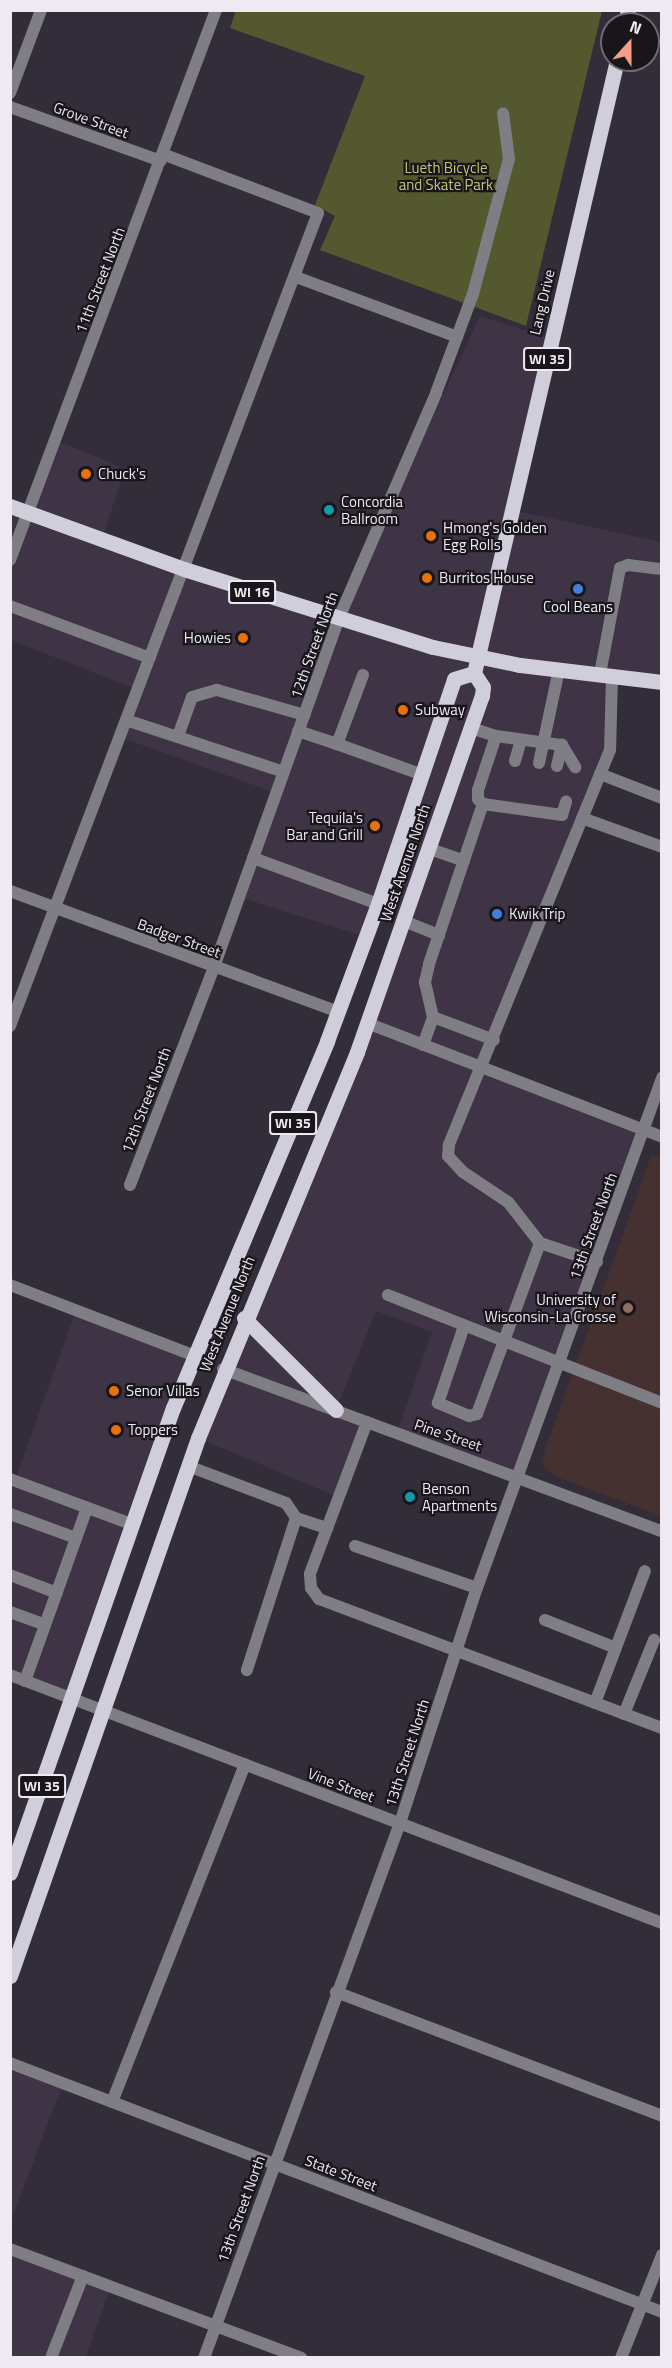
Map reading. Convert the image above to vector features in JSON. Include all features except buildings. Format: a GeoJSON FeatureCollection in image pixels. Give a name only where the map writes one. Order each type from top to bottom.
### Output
{"type":"FeatureCollection","features":[{"type":"Feature","properties":{"kind":"main road","name":"Lang Drive"},"geometry":{"type":"LineString","coordinates":[[476,665],[613,72]]}},
{"type":"Feature","properties":{"kind":"main road","name":"WI 16"},"geometry":{"type":"LineString","coordinates":[[10,506],[184,570],[476,665],[559,670],[662,682]]}},
{"type":"Feature","properties":{"kind":"main road","name":"West Avenue North"},"geometry":{"type":"LineString","coordinates":[[10,1976],[223,1369],[367,1023],[430,849],[483,687],[476,665],[454,679],[378,904],[338,1012],[195,1356],[131,1524],[73,1699]]}},
{"type":"Feature","properties":{"kind":"main road"},"geometry":{"type":"LineString","coordinates":[[244,1318],[336,1410]]}},
{"type":"Feature","properties":{"kind":"main road","name":"WI 35"},"geometry":{"type":"LineString","coordinates":[[11,1871],[73,1699]]}},
{"type":"Feature","properties":{"kind":"street"},"geometry":{"type":"LineString","coordinates":[[10,93],[41,10]]}},
{"type":"Feature","properties":{"kind":"street","name":"11th Street North"},"geometry":{"type":"LineString","coordinates":[[10,560],[216,10]]}},
{"type":"Feature","properties":{"kind":"street","name":"Grove Street"},"geometry":{"type":"LineString","coordinates":[[10,107],[162,157],[318,213],[296,277]]}},
{"type":"Feature","properties":{"kind":"street","name":"12th Street North"},"geometry":{"type":"LineString","coordinates":[[130,1185],[214,967],[338,620],[473,294],[509,159],[502,113]]}},
{"type":"Feature","properties":{"kind":"street"},"geometry":{"type":"LineString","coordinates":[[10,1026],[296,277],[457,337]]}},
{"type":"Feature","properties":{"kind":"street"},"geometry":{"type":"LineString","coordinates":[[597,1262],[540,1243],[508,1202],[463,1172],[448,1156],[449,1145],[494,1040],[610,750],[606,675],[620,568],[628,565],[662,569]]}},
{"type":"Feature","properties":{"kind":"street"},"geometry":{"type":"LineString","coordinates":[[10,606],[150,658]]}},
{"type":"Feature","properties":{"kind":"street"},"geometry":{"type":"LineString","coordinates":[[539,764],[559,670]]}},
{"type":"Feature","properties":{"kind":"street"},"geometry":{"type":"LineString","coordinates":[[337,744],[363,675]]}},
{"type":"Feature","properties":{"kind":"street"},"geometry":{"type":"LineString","coordinates":[[178,736],[192,697],[217,690],[304,715]]}},
{"type":"Feature","properties":{"kind":"street"},"geometry":{"type":"LineString","coordinates":[[126,720],[284,772]]}},
{"type":"Feature","properties":{"kind":"street"},"geometry":{"type":"LineString","coordinates":[[471,728],[496,736],[562,745],[575,767]]}},
{"type":"Feature","properties":{"kind":"street"},"geometry":{"type":"LineString","coordinates":[[298,730],[423,774]]}},
{"type":"Feature","properties":{"kind":"street"},"geometry":{"type":"LineString","coordinates":[[483,804],[478,799],[478,790],[496,736]]}},
{"type":"Feature","properties":{"kind":"street"},"geometry":{"type":"LineString","coordinates":[[515,761],[521,740]]}},
{"type":"Feature","properties":{"kind":"street"},"geometry":{"type":"LineString","coordinates":[[557,766],[562,745]]}},
{"type":"Feature","properties":{"kind":"street"},"geometry":{"type":"LineString","coordinates":[[600,774],[661,797]]}},
{"type":"Feature","properties":{"kind":"street"},"geometry":{"type":"LineString","coordinates":[[545,813],[548,800]]}},
{"type":"Feature","properties":{"kind":"street"},"geometry":{"type":"LineString","coordinates":[[483,804],[504,801],[527,804],[545,813],[562,815],[566,802]]}},
{"type":"Feature","properties":{"kind":"street"},"geometry":{"type":"LineString","coordinates":[[423,1045],[433,1017],[425,982],[483,804]]}},
{"type":"Feature","properties":{"kind":"street"},"geometry":{"type":"LineString","coordinates":[[582,818],[662,847]]}},
{"type":"Feature","properties":{"kind":"street"},"geometry":{"type":"LineString","coordinates":[[430,849],[464,861]]}},
{"type":"Feature","properties":{"kind":"street"},"geometry":{"type":"LineString","coordinates":[[253,858],[378,904]]}},
{"type":"Feature","properties":{"kind":"street","name":"Badger Street"},"geometry":{"type":"LineString","coordinates":[[10,891],[338,1012]]}},
{"type":"Feature","properties":{"kind":"street"},"geometry":{"type":"LineString","coordinates":[[404,921],[439,934]]}},
{"type":"Feature","properties":{"kind":"street"},"geometry":{"type":"LineString","coordinates":[[433,1017],[494,1040]]}},
{"type":"Feature","properties":{"kind":"street"},"geometry":{"type":"LineString","coordinates":[[367,1023],[662,1137]]}},
{"type":"Feature","properties":{"kind":"street"},"geometry":{"type":"LineString","coordinates":[[643,1130],[662,1078]]}},
{"type":"Feature","properties":{"kind":"street","name":"13th Street North"},"geometry":{"type":"LineString","coordinates":[[204,2358],[273,2163],[400,1823],[477,1588],[643,1130]]}},
{"type":"Feature","properties":{"kind":"street"},"geometry":{"type":"LineString","coordinates":[[465,1326],[438,1403],[470,1416],[477,1414],[540,1243]]}},
{"type":"Feature","properties":{"kind":"street"},"geometry":{"type":"LineString","coordinates":[[10,1285],[195,1356]]}},
{"type":"Feature","properties":{"kind":"street"},"geometry":{"type":"LineString","coordinates":[[388,1295],[662,1403]]}},
{"type":"Feature","properties":{"kind":"street","name":"Pine Street"},"geometry":{"type":"LineString","coordinates":[[223,1369],[519,1476],[662,1531]]}},
{"type":"Feature","properties":{"kind":"street"},"geometry":{"type":"LineString","coordinates":[[367,1422],[310,1574],[311,1588],[319,1599],[662,1728]]}},
{"type":"Feature","properties":{"kind":"street"},"geometry":{"type":"LineString","coordinates":[[188,1466],[286,1503],[296,1518],[327,1528]]}},
{"type":"Feature","properties":{"kind":"street"},"geometry":{"type":"LineString","coordinates":[[10,1479],[131,1524]]}},
{"type":"Feature","properties":{"kind":"street"},"geometry":{"type":"LineString","coordinates":[[25,1681],[87,1508]]}},
{"type":"Feature","properties":{"kind":"street"},"geometry":{"type":"LineString","coordinates":[[10,1514],[76,1538]]}},
{"type":"Feature","properties":{"kind":"street"},"geometry":{"type":"LineString","coordinates":[[247,1670],[296,1518]]}},
{"type":"Feature","properties":{"kind":"street"},"geometry":{"type":"LineString","coordinates":[[355,1546],[477,1588]]}},
{"type":"Feature","properties":{"kind":"street"},"geometry":{"type":"LineString","coordinates":[[595,1703],[645,1570]]}},
{"type":"Feature","properties":{"kind":"street"},"geometry":{"type":"LineString","coordinates":[[10,1575],[57,1593]]}},
{"type":"Feature","properties":{"kind":"street"},"geometry":{"type":"LineString","coordinates":[[10,1612],[45,1625]]}},
{"type":"Feature","properties":{"kind":"street"},"geometry":{"type":"LineString","coordinates":[[545,1620],[615,1648]]}},
{"type":"Feature","properties":{"kind":"street"},"geometry":{"type":"LineString","coordinates":[[624,1714],[654,1640]]}},
{"type":"Feature","properties":{"kind":"street","name":"Vine Street"},"geometry":{"type":"LineString","coordinates":[[10,1675],[662,1923]]}},
{"type":"Feature","properties":{"kind":"street"},"geometry":{"type":"LineString","coordinates":[[112,2102],[244,1764]]}},
{"type":"Feature","properties":{"kind":"street"},"geometry":{"type":"LineString","coordinates":[[336,1992],[662,2116]]}},
{"type":"Feature","properties":{"kind":"street","name":"State Street"},"geometry":{"type":"LineString","coordinates":[[10,2063],[662,2312]]}},
{"type":"Feature","properties":{"kind":"street"},"geometry":{"type":"LineString","coordinates":[[10,2249],[301,2358]]}},
{"type":"Feature","properties":{"kind":"street"},"geometry":{"type":"LineString","coordinates":[[621,2358],[662,2255]]}},
{"type":"Feature","properties":{"kind":"street"},"geometry":{"type":"LineString","coordinates":[[51,2358],[82,2276]]}},
{"type":"Feature","properties":{"kind":"shaded area"},"geometry":{"type":"Polygon","coordinates":[[[480,316],[552,339],[513,510],[661,542],[661,682],[613,676],[610,750],[482,1068],[643,1130],[519,1476],[397,1433],[432,1332],[376,1311],[336,1410],[367,1422],[338,1497],[198,1438],[326,1122],[389,947],[408,862],[366,937],[239,897],[276,793],[120,737],[138,690],[11,640],[10,506],[29,512],[56,440],[125,469],[102,539],[338,620],[480,316]]]}},
{"type":"Feature","properties":{"kind":"shaded area","name":"University of Wisconsin-La Crosse"},"geometry":{"type":"Polygon","coordinates":[[[651,1156],[661,1158],[661,1516],[557,1477],[544,1467],[542,1458],[651,1156]]]}},
{"type":"Feature","properties":{"kind":"shaded area"},"geometry":{"type":"Polygon","coordinates":[[[76,1310],[195,1356],[73,1699],[11,1675],[10,1479],[15,1480],[76,1310]]]}},
{"type":"Feature","properties":{"kind":"shaded area"},"geometry":{"type":"Polygon","coordinates":[[[11,2063],[63,2083],[11,2221],[11,2063]]]}},
{"type":"Feature","properties":{"kind":"shaded area"},"geometry":{"type":"Polygon","coordinates":[[[10,2242],[113,2280],[86,2357],[11,2357],[10,2242]]]}},
{"type":"Feature","properties":{"kind":"green space","name":"Lueth Bicycle and Skate Park"},"geometry":{"type":"Polygon","coordinates":[[[236,10],[602,11],[526,326],[320,250],[335,216],[315,205],[365,76],[230,28],[236,10]]]}},
{"type":"Feature","properties":{"kind":"place","name":"Chuck's"},"geometry":{"type":"Point","coordinates":[86,474]}},
{"type":"Feature","properties":{"kind":"place","name":"Concordia Ballroom"},"geometry":{"type":"Point","coordinates":[329,510]}},
{"type":"Feature","properties":{"kind":"place","name":"Hmong's Golden Egg Rolls"},"geometry":{"type":"Point","coordinates":[431,536]}},
{"type":"Feature","properties":{"kind":"place","name":"Burritos House"},"geometry":{"type":"Point","coordinates":[427,578]}},
{"type":"Feature","properties":{"kind":"place","name":"Cool Beans"},"geometry":{"type":"Point","coordinates":[578,589]}},
{"type":"Feature","properties":{"kind":"place","name":"Howies"},"geometry":{"type":"Point","coordinates":[243,638]}},
{"type":"Feature","properties":{"kind":"place","name":"Subway"},"geometry":{"type":"Point","coordinates":[403,710]}},
{"type":"Feature","properties":{"kind":"place","name":"Tequila's Bar and Grill"},"geometry":{"type":"Point","coordinates":[375,826]}},
{"type":"Feature","properties":{"kind":"place","name":"Kwik Trip"},"geometry":{"type":"Point","coordinates":[497,914]}},
{"type":"Feature","properties":{"kind":"place","name":"University of Wisconsin-La Crosse"},"geometry":{"type":"Point","coordinates":[628,1308]}},
{"type":"Feature","properties":{"kind":"place","name":"Senor Villas"},"geometry":{"type":"Point","coordinates":[114,1391]}},
{"type":"Feature","properties":{"kind":"place","name":"Toppers"},"geometry":{"type":"Point","coordinates":[116,1430]}},
{"type":"Feature","properties":{"kind":"place","name":"Benson Apartments"},"geometry":{"type":"Point","coordinates":[410,1497]}}]}
